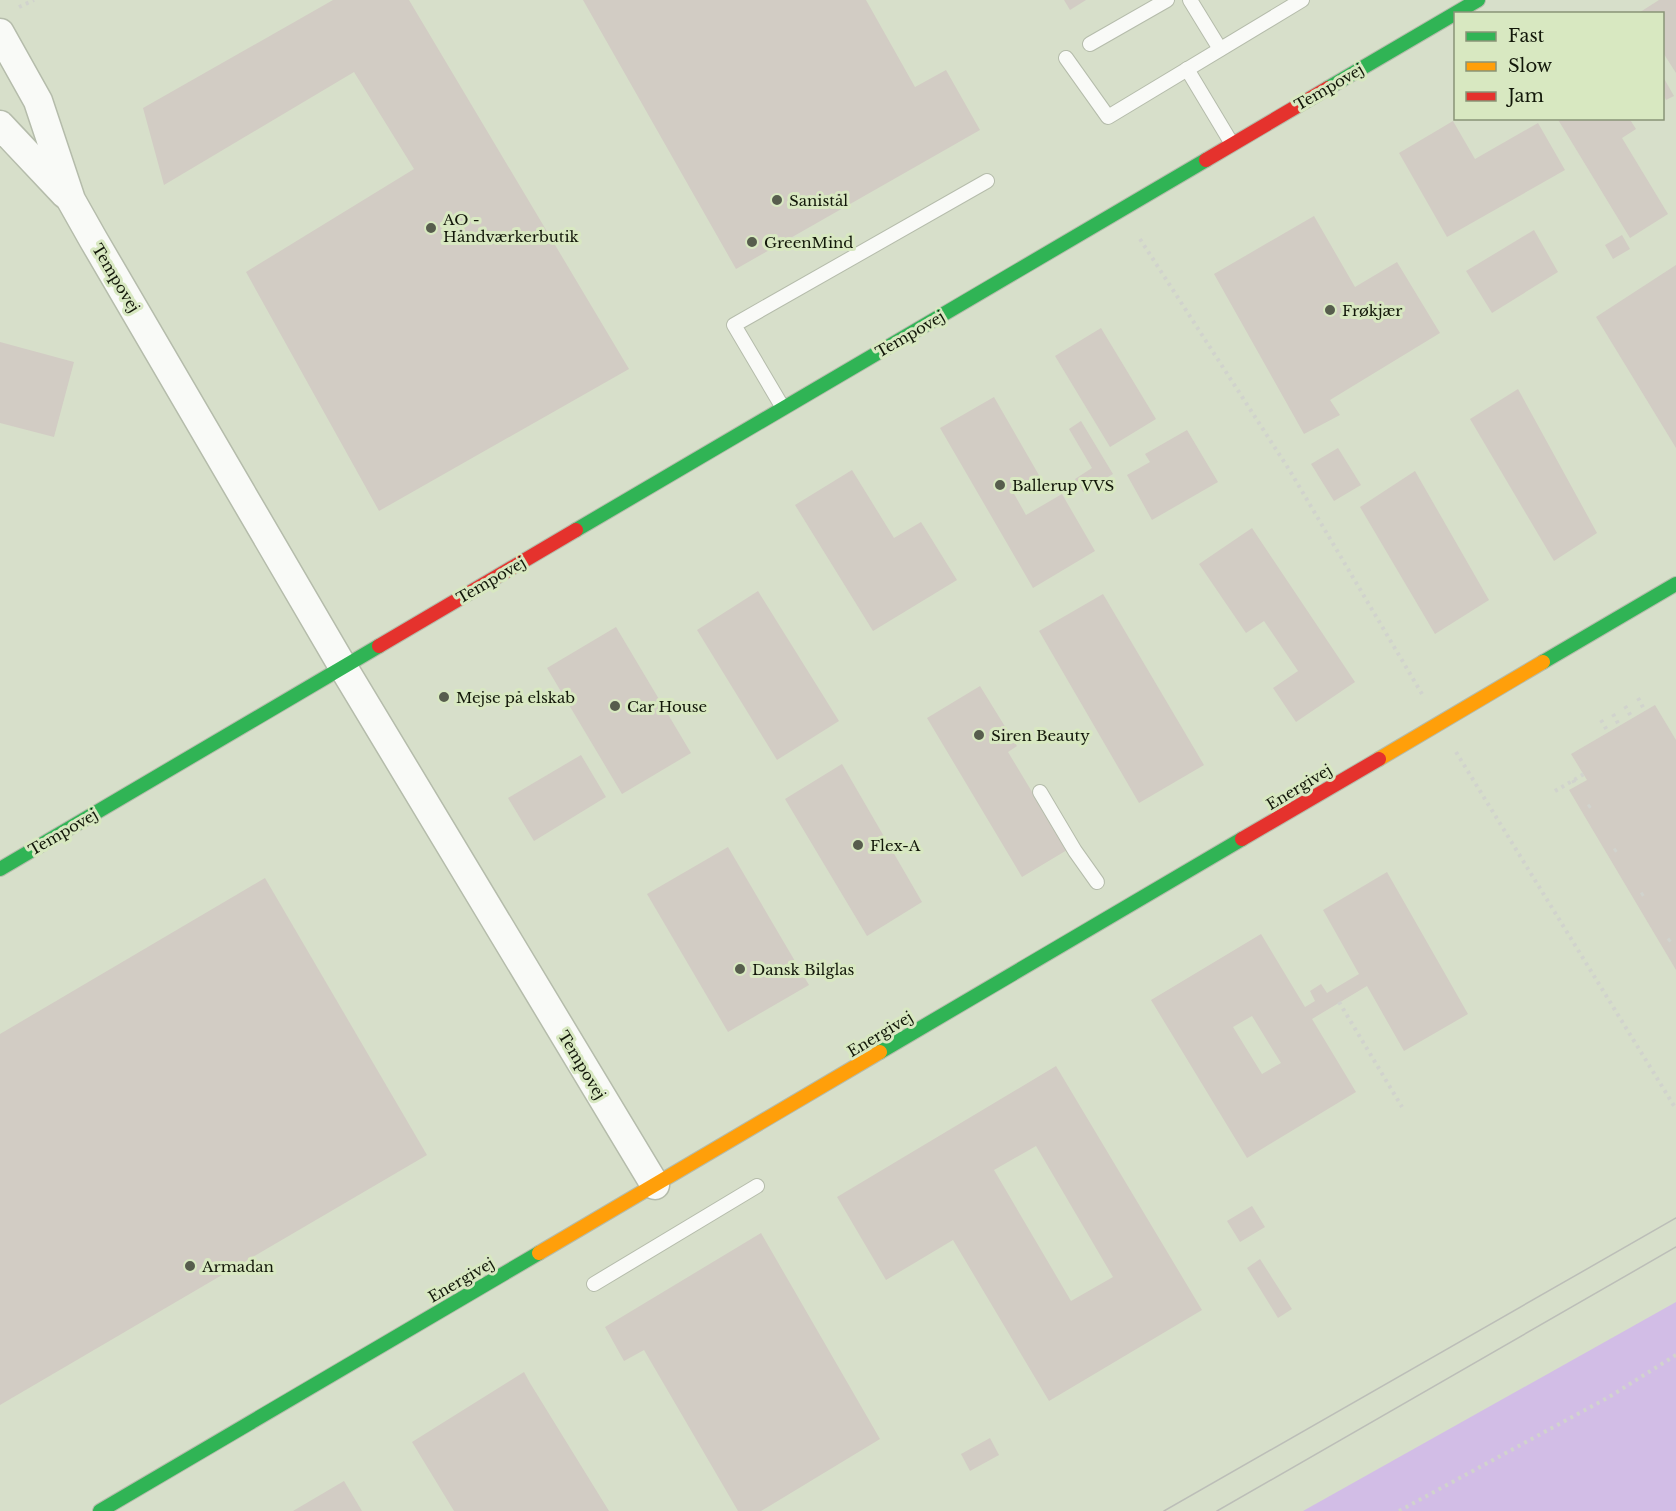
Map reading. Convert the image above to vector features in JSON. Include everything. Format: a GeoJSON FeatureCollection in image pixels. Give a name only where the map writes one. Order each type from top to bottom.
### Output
{"type":"FeatureCollection","features":[{"type":"Feature","properties":{"kind":"street","name":"Tempovej"},"geometry":{"type":"LineString","coordinates":[[0,869],[1121,210],[1469,2]]}},
{"type":"Feature","properties":{"kind":"street","name":"Tempovej"},"geometry":{"type":"LineString","coordinates":[[0,33],[38,101],[71,200],[343,667],[655,1185]]}},
{"type":"Feature","properties":{"kind":"street","name":"Tempovej"},"geometry":{"type":"LineString","coordinates":[[0,125],[71,200]]}},
{"type":"Feature","properties":{"kind":"street","name":"Energivej"},"geometry":{"type":"LineString","coordinates":[[100,1511],[1676,584]]}},
{"type":"Feature","properties":{"kind":"lane"},"geometry":{"type":"LineString","coordinates":[[1090,44],[1167,0]]}},
{"type":"Feature","properties":{"kind":"lane"},"geometry":{"type":"LineString","coordinates":[[1191,0],[1220,49]]}},
{"type":"Feature","properties":{"kind":"lane"},"geometry":{"type":"LineString","coordinates":[[1066,58],[1108,117],[1302,0]]}},
{"type":"Feature","properties":{"kind":"lane"},"geometry":{"type":"LineString","coordinates":[[1187,69],[1232,144]]}},
{"type":"Feature","properties":{"kind":"lane"},"geometry":{"type":"LineString","coordinates":[[783,408],[734,325],[987,181]]}},
{"type":"Feature","properties":{"kind":"lane"},"geometry":{"type":"LineString","coordinates":[[1040,792],[1075,851],[1097,882]]}},
{"type":"Feature","properties":{"kind":"lane"},"geometry":{"type":"LineString","coordinates":[[594,1284],[757,1186]]}},
{"type":"Feature","properties":{"kind":"path"},"geometry":{"type":"LineString","coordinates":[[1121,210],[1290,471],[1439,723],[1676,1108]]}},
{"type":"Feature","properties":{"kind":"path"},"geometry":{"type":"LineString","coordinates":[[1638,699],[1645,711]]}},
{"type":"Feature","properties":{"kind":"path"},"geometry":{"type":"LineString","coordinates":[[1624,706],[1632,718]]}},
{"type":"Feature","properties":{"kind":"path"},"geometry":{"type":"LineString","coordinates":[[1612,714],[1619,725]]}},
{"type":"Feature","properties":{"kind":"path"},"geometry":{"type":"LineString","coordinates":[[1601,720],[1608,732]]}},
{"type":"Feature","properties":{"kind":"path"},"geometry":{"type":"LineString","coordinates":[[1555,791],[1584,774]]}},
{"type":"Feature","properties":{"kind":"path"},"geometry":{"type":"LineString","coordinates":[[1573,780],[1576,786]]}},
{"type":"Feature","properties":{"kind":"path"},"geometry":{"type":"LineString","coordinates":[[1588,807],[1594,803]]}},
{"type":"Feature","properties":{"kind":"path"},"geometry":{"type":"LineString","coordinates":[[1614,851],[1620,848]]}},
{"type":"Feature","properties":{"kind":"path"},"geometry":{"type":"LineString","coordinates":[[1641,895],[1646,892]]}},
{"type":"Feature","properties":{"kind":"path"},"geometry":{"type":"LineString","coordinates":[[1668,940],[1673,937]]}},
{"type":"Feature","properties":{"kind":"path"},"geometry":{"type":"LineString","coordinates":[[1339,1002],[1402,1107]]}},
{"type":"Feature","properties":{"kind":"path"},"geometry":{"type":"LineString","coordinates":[[1399,1511],[1609,1396],[1676,1354]]}},
{"type":"Feature","properties":{"kind":"shaded area"},"geometry":{"type":"Polygon","coordinates":[[[1676,1302],[1676,1511],[1303,1511],[1676,1302]]]}},
{"type":"Feature","properties":{"kind":"building","name":"AO - Håndværkerbutik"},"geometry":{"type":"Polygon","coordinates":[[[333,0],[409,0],[629,369],[379,511],[246,272],[414,169],[354,72],[164,185],[143,108],[333,0]]]}},
{"type":"Feature","properties":{"kind":"building","name":"Sanistål"},"geometry":{"type":"Polygon","coordinates":[[[583,0],[866,0],[915,87],[946,70],[980,130],[736,269],[583,0]]]}},
{"type":"Feature","properties":{"kind":"building"},"geometry":{"type":"Polygon","coordinates":[[[1064,0],[1086,0],[1070,10],[1064,0]]]}},
{"type":"Feature","properties":{"kind":"building"},"geometry":{"type":"Polygon","coordinates":[[[1659,0],[1676,0],[1676,73],[1664,54],[1664,12],[1640,12],[1659,0]]]}},
{"type":"Feature","properties":{"kind":"building"},"geometry":{"type":"Polygon","coordinates":[[[1664,78],[1674,96],[1666,100],[1664,96],[1664,78]]]}},
{"type":"Feature","properties":{"kind":"building"},"geometry":{"type":"Polygon","coordinates":[[[1558,120],[1630,120],[1636,129],[1622,138],[1668,214],[1630,238],[1558,120]]]}},
{"type":"Feature","properties":{"kind":"building"},"geometry":{"type":"Polygon","coordinates":[[[1453,121],[1475,159],[1538,123],[1565,170],[1447,237],[1399,153],[1453,121]]]}},
{"type":"Feature","properties":{"kind":"building","name":"Frøkjær"},"geometry":{"type":"Polygon","coordinates":[[[1314,216],[1355,287],[1397,262],[1440,333],[1330,400],[1340,415],[1304,434],[1214,274],[1314,216]]]}},
{"type":"Feature","properties":{"kind":"building"},"geometry":{"type":"Polygon","coordinates":[[[1534,230],[1558,272],[1492,313],[1466,271],[1534,230]]]}},
{"type":"Feature","properties":{"kind":"building"},"geometry":{"type":"Polygon","coordinates":[[[1622,235],[1630,249],[1613,259],[1605,245],[1622,235]]]}},
{"type":"Feature","properties":{"kind":"building"},"geometry":{"type":"Polygon","coordinates":[[[1676,265],[1676,448],[1596,317],[1676,265]]]}},
{"type":"Feature","properties":{"kind":"building"},"geometry":{"type":"Polygon","coordinates":[[[1101,328],[1156,419],[1110,447],[1055,356],[1101,328]]]}},
{"type":"Feature","properties":{"kind":"building"},"geometry":{"type":"Polygon","coordinates":[[[0,342],[74,362],[54,437],[0,423],[0,342]]]}},
{"type":"Feature","properties":{"kind":"building"},"geometry":{"type":"Polygon","coordinates":[[[1518,389],[1597,533],[1554,561],[1470,419],[1518,389]]]}},
{"type":"Feature","properties":{"kind":"building","name":"Ballerup VVS"},"geometry":{"type":"Polygon","coordinates":[[[994,397],[1040,477],[1013,492],[1026,515],[1062,494],[1095,551],[1033,588],[940,428],[994,397]]]}},
{"type":"Feature","properties":{"kind":"building"},"geometry":{"type":"Polygon","coordinates":[[[1081,421],[1113,474],[1083,492],[1075,479],[1092,468],[1069,429],[1081,421]]]}},
{"type":"Feature","properties":{"kind":"building"},"geometry":{"type":"Polygon","coordinates":[[[1187,430],[1218,482],[1152,520],[1127,475],[1150,462],[1145,454],[1187,430]]]}},
{"type":"Feature","properties":{"kind":"building"},"geometry":{"type":"Polygon","coordinates":[[[1338,448],[1361,485],[1334,501],[1311,464],[1338,448]]]}},
{"type":"Feature","properties":{"kind":"building"},"geometry":{"type":"Polygon","coordinates":[[[852,470],[894,538],[921,522],[957,580],[873,631],[795,505],[852,470]]]}},
{"type":"Feature","properties":{"kind":"building"},"geometry":{"type":"Polygon","coordinates":[[[1415,471],[1489,600],[1435,634],[1360,507],[1415,471]]]}},
{"type":"Feature","properties":{"kind":"building"},"geometry":{"type":"Polygon","coordinates":[[[1252,528],[1355,682],[1296,722],[1273,688],[1298,671],[1264,621],[1246,633],[1199,564],[1252,528]]]}},
{"type":"Feature","properties":{"kind":"building"},"geometry":{"type":"Polygon","coordinates":[[[758,591],[839,721],[777,760],[697,630],[758,591]]]}},
{"type":"Feature","properties":{"kind":"building"},"geometry":{"type":"Polygon","coordinates":[[[1103,594],[1204,765],[1139,803],[1039,631],[1103,594]]]}},
{"type":"Feature","properties":{"kind":"building"},"geometry":{"type":"Polygon","coordinates":[[[616,627],[691,753],[622,794],[547,668],[616,627]]]}},
{"type":"Feature","properties":{"kind":"building"},"geometry":{"type":"Polygon","coordinates":[[[980,686],[1017,746],[1008,752],[1067,850],[1022,877],[927,718],[980,686]]]}},
{"type":"Feature","properties":{"kind":"building"},"geometry":{"type":"Polygon","coordinates":[[[1655,705],[1676,740],[1676,970],[1569,790],[1587,780],[1571,754],[1655,705]]]}},
{"type":"Feature","properties":{"kind":"building"},"geometry":{"type":"Polygon","coordinates":[[[581,755],[606,797],[534,841],[508,798],[581,755]]]}},
{"type":"Feature","properties":{"kind":"building"},"geometry":{"type":"Polygon","coordinates":[[[842,764],[922,902],[867,936],[785,799],[842,764]]]}},
{"type":"Feature","properties":{"kind":"building"},"geometry":{"type":"Polygon","coordinates":[[[728,847],[809,985],[728,1032],[647,894],[728,847]]]}},
{"type":"Feature","properties":{"kind":"building"},"geometry":{"type":"Polygon","coordinates":[[[1387,872],[1468,1014],[1404,1051],[1367,986],[1312,1019],[1356,1092],[1247,1158],[1151,1000],[1261,934],[1305,1007],[1315,1001],[1310,991],[1321,984],[1327,993],[1359,974],[1323,910],[1387,872]],[[1252,1016],[1233,1027],[1262,1074],[1281,1063],[1252,1016]]]}},
{"type":"Feature","properties":{"kind":"building"},"geometry":{"type":"Polygon","coordinates":[[[265,878],[427,1155],[0,1405],[0,1034],[265,878]]]}},
{"type":"Feature","properties":{"kind":"building"},"geometry":{"type":"Polygon","coordinates":[[[1056,1066],[1202,1310],[1049,1401],[953,1240],[886,1280],[837,1197],[1056,1066]],[[1036,1146],[994,1170],[1071,1301],[1113,1277],[1036,1146]]]}},
{"type":"Feature","properties":{"kind":"building"},"geometry":{"type":"Polygon","coordinates":[[[1252,1206],[1265,1227],[1240,1242],[1227,1221],[1252,1206]]]}},
{"type":"Feature","properties":{"kind":"building"},"geometry":{"type":"Polygon","coordinates":[[[761,1233],[880,1439],[761,1511],[738,1511],[644,1350],[624,1361],[605,1327],[761,1233]]]}},
{"type":"Feature","properties":{"kind":"building"},"geometry":{"type":"Polygon","coordinates":[[[1260,1259],[1292,1309],[1278,1318],[1247,1268],[1260,1259]]]}},
{"type":"Feature","properties":{"kind":"building"},"geometry":{"type":"Polygon","coordinates":[[[524,1372],[609,1511],[454,1511],[412,1442],[524,1372]]]}},
{"type":"Feature","properties":{"kind":"building"},"geometry":{"type":"Polygon","coordinates":[[[990,1438],[999,1455],[970,1471],[961,1454],[990,1438]]]}},
{"type":"Feature","properties":{"kind":"building"},"geometry":{"type":"Polygon","coordinates":[[[344,1481],[362,1511],[293,1511],[344,1481]]]}},
{"type":"Feature","properties":{"kind":"tram line"},"geometry":{"type":"LineString","coordinates":[[1164,1511],[1676,1218]]}},
{"type":"Feature","properties":{"kind":"tram line"},"geometry":{"type":"LineString","coordinates":[[1217,1511],[1676,1247]]}},
{"type":"Feature","properties":{"kind":"traffic: fast"},"geometry":{"type":"LineString","coordinates":[[1458,12],[1478,0]]}},
{"type":"Feature","properties":{"kind":"traffic: fast"},"geometry":{"type":"LineString","coordinates":[[1328,88],[1454,14]]}},
{"type":"Feature","properties":{"kind":"traffic: fast"},"geometry":{"type":"LineString","coordinates":[[576,530],[1206,160]]}},
{"type":"Feature","properties":{"kind":"traffic: fast"},"geometry":{"type":"LineString","coordinates":[[1543,662],[1676,584]]}},
{"type":"Feature","properties":{"kind":"traffic: fast"},"geometry":{"type":"LineString","coordinates":[[0,869],[379,646]]}},
{"type":"Feature","properties":{"kind":"traffic: fast"},"geometry":{"type":"LineString","coordinates":[[880,1052],[1242,839]]}},
{"type":"Feature","properties":{"kind":"traffic: fast"},"geometry":{"type":"LineString","coordinates":[[100,1511],[539,1253]]}},
{"type":"Feature","properties":{"kind":"traffic: slow"},"geometry":{"type":"LineString","coordinates":[[1379,759],[1543,662]]}},
{"type":"Feature","properties":{"kind":"traffic: slow"},"geometry":{"type":"LineString","coordinates":[[539,1253],[880,1052]]}},
{"type":"Feature","properties":{"kind":"traffic: jam"},"geometry":{"type":"LineString","coordinates":[[1206,160],[1328,88]]}},
{"type":"Feature","properties":{"kind":"traffic: jam"},"geometry":{"type":"LineString","coordinates":[[379,646],[576,530]]}},
{"type":"Feature","properties":{"kind":"traffic: jam"},"geometry":{"type":"LineString","coordinates":[[1242,839],[1379,759]]}},
{"type":"Feature","properties":{"kind":"place","name":"Sanistål"},"geometry":{"type":"Point","coordinates":[777,200]}},
{"type":"Feature","properties":{"kind":"place","name":"AO - Håndværkerbutik"},"geometry":{"type":"Point","coordinates":[431,228]}},
{"type":"Feature","properties":{"kind":"place","name":"GreenMind"},"geometry":{"type":"Point","coordinates":[752,242]}},
{"type":"Feature","properties":{"kind":"place","name":"Frøkjær"},"geometry":{"type":"Point","coordinates":[1330,310]}},
{"type":"Feature","properties":{"kind":"place","name":"Ballerup VVS"},"geometry":{"type":"Point","coordinates":[1000,485]}},
{"type":"Feature","properties":{"kind":"place","name":"Mejse på elskab"},"geometry":{"type":"Point","coordinates":[444,697]}},
{"type":"Feature","properties":{"kind":"place","name":"Car House"},"geometry":{"type":"Point","coordinates":[615,706]}},
{"type":"Feature","properties":{"kind":"place","name":"Siren Beauty"},"geometry":{"type":"Point","coordinates":[979,735]}},
{"type":"Feature","properties":{"kind":"place","name":"Flex-A"},"geometry":{"type":"Point","coordinates":[858,845]}},
{"type":"Feature","properties":{"kind":"place","name":"Dansk Bilglas"},"geometry":{"type":"Point","coordinates":[740,969]}},
{"type":"Feature","properties":{"kind":"place","name":"Armadan"},"geometry":{"type":"Point","coordinates":[190,1266]}}]}
